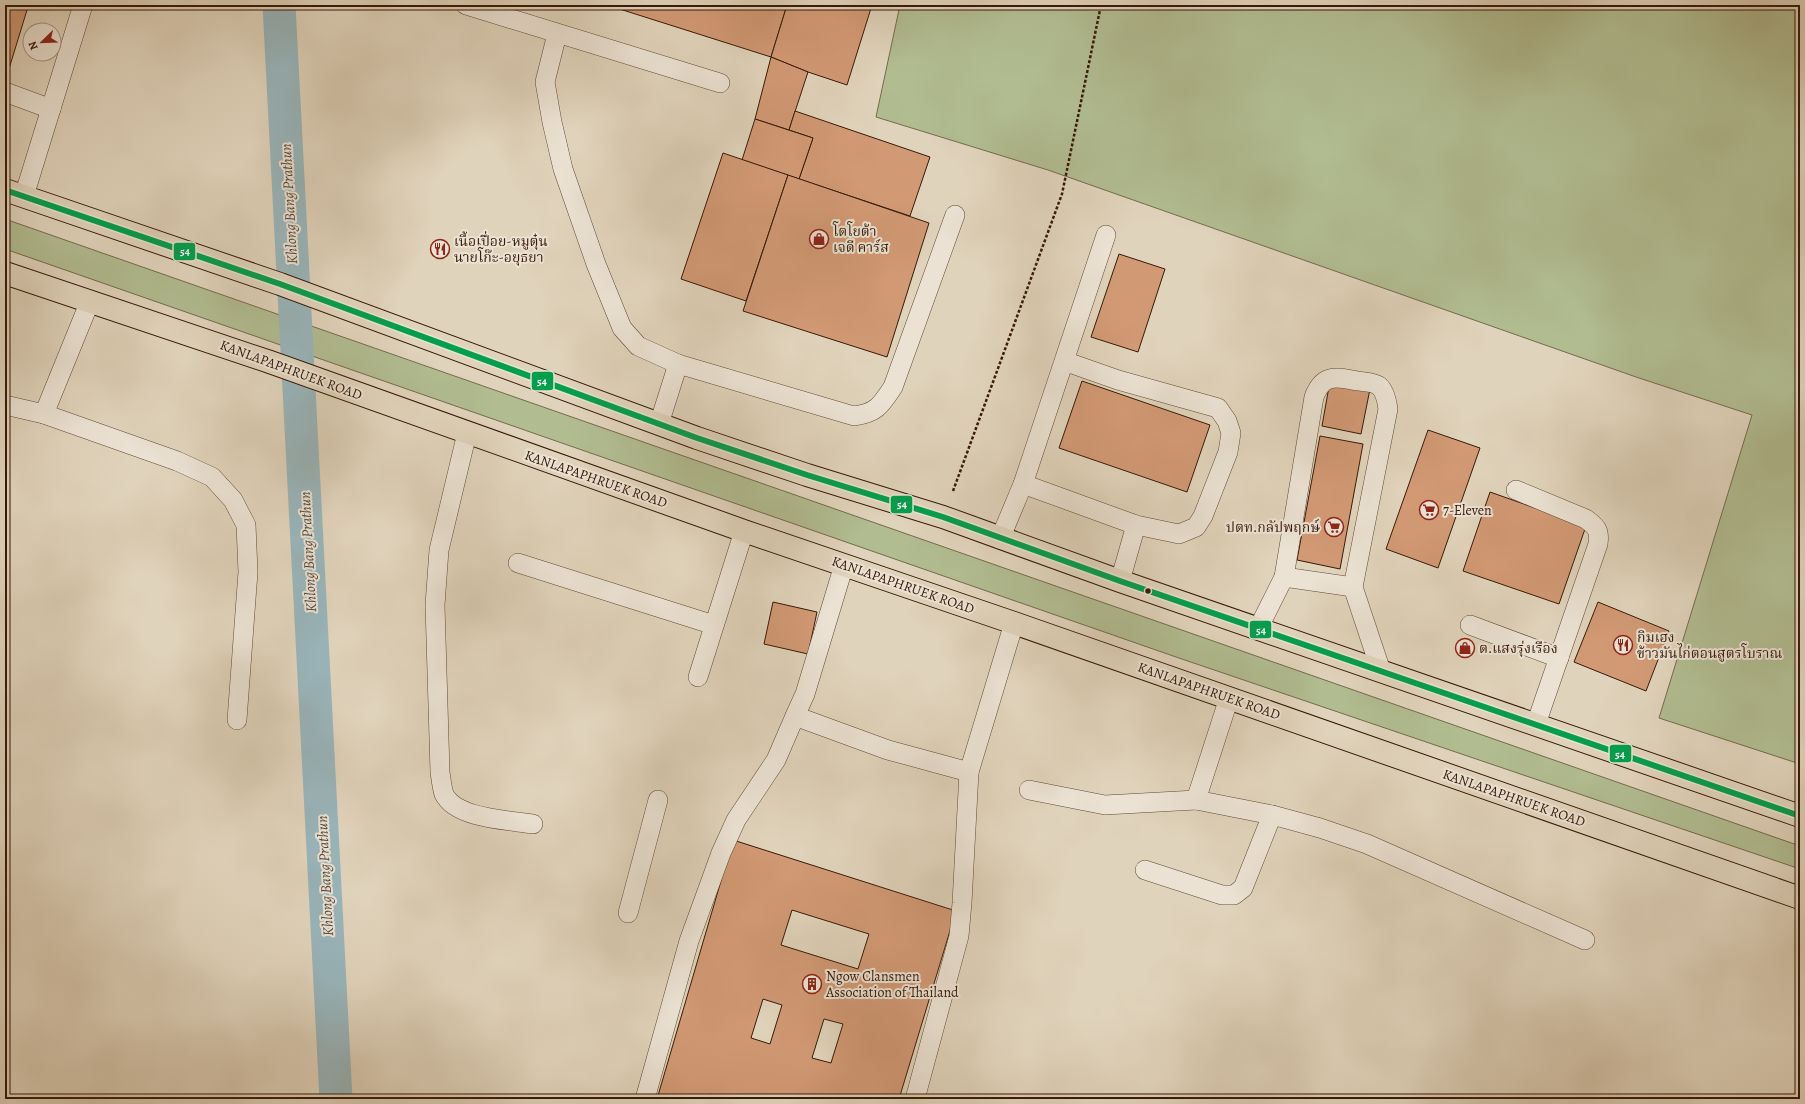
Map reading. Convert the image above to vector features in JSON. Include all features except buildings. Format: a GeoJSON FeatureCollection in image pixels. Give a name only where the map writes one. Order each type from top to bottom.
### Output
{"type":"FeatureCollection","features":[{"type":"Feature","properties":{"kind":"main road"},"geometry":{"type":"LineString","coordinates":[[14,193],[334,303],[659,424],[807,475],[943,517],[1120,581],[1800,816]]}},
{"type":"Feature","properties":{"kind":"main road","name":"KANLAPAPHRUEK ROAD"},"geometry":{"type":"LineString","coordinates":[[5,273],[90,300],[270,362],[744,531],[1014,623],[1800,898]]}},
{"type":"Feature","properties":{"kind":"lane"},"geometry":{"type":"LineString","coordinates":[[14,193],[51,109],[83,5]]}},
{"type":"Feature","properties":{"kind":"lane"},"geometry":{"type":"LineString","coordinates":[[466,5],[720,83]]}},
{"type":"Feature","properties":{"kind":"lane"},"geometry":{"type":"LineString","coordinates":[[557,34],[545,82],[552,122],[563,169],[596,264],[622,328],[638,346],[678,364],[854,416],[865,414],[881,406],[893,387],[955,215]]}},
{"type":"Feature","properties":{"kind":"lane"},"geometry":{"type":"LineString","coordinates":[[5,92],[51,109]]}},
{"type":"Feature","properties":{"kind":"lane"},"geometry":{"type":"LineString","coordinates":[[1000,538],[1023,484],[1106,235]]}},
{"type":"Feature","properties":{"kind":"lane"},"geometry":{"type":"LineString","coordinates":[[44,414],[90,300]]}},
{"type":"Feature","properties":{"kind":"lane"},"geometry":{"type":"LineString","coordinates":[[1023,484],[1136,525],[1179,534],[1196,528],[1228,452],[1231,433],[1227,421],[1218,408],[1118,380],[1064,361]]}},
{"type":"Feature","properties":{"kind":"lane"},"geometry":{"type":"LineString","coordinates":[[659,424],[678,364]]}},
{"type":"Feature","properties":{"kind":"lane"},"geometry":{"type":"LineString","coordinates":[[1258,629],[1284,577],[1314,397],[1318,387],[1325,380],[1336,377],[1369,382],[1379,386],[1385,396],[1388,409],[1353,587],[1381,671]]}},
{"type":"Feature","properties":{"kind":"lane"},"geometry":{"type":"LineString","coordinates":[[5,405],[44,414],[177,461],[212,477],[233,500],[246,525],[248,572],[237,720]]}},
{"type":"Feature","properties":{"kind":"lane"},"geometry":{"type":"LineString","coordinates":[[467,433],[438,550],[435,605],[440,772],[445,794],[455,806],[470,814],[533,824]]}},
{"type":"Feature","properties":{"kind":"lane"},"geometry":{"type":"LineString","coordinates":[[1516,490],[1586,519],[1594,525],[1599,534],[1598,544],[1536,724]]}},
{"type":"Feature","properties":{"kind":"lane"},"geometry":{"type":"LineString","coordinates":[[1120,581],[1136,525]]}},
{"type":"Feature","properties":{"kind":"lane"},"geometry":{"type":"LineString","coordinates":[[698,677],[744,531]]}},
{"type":"Feature","properties":{"kind":"lane"},"geometry":{"type":"LineString","coordinates":[[518,563],[714,625]]}},
{"type":"Feature","properties":{"kind":"lane"},"geometry":{"type":"LineString","coordinates":[[644,1099],[689,941],[718,859],[736,820],[776,760],[805,694],[844,565]]}},
{"type":"Feature","properties":{"kind":"lane"},"geometry":{"type":"LineString","coordinates":[[1284,577],[1353,587]]}},
{"type":"Feature","properties":{"kind":"lane"},"geometry":{"type":"LineString","coordinates":[[915,1099],[959,936],[969,772],[1014,623]]}},
{"type":"Feature","properties":{"kind":"lane"},"geometry":{"type":"LineString","coordinates":[[1470,625],[1559,658]]}},
{"type":"Feature","properties":{"kind":"lane"},"geometry":{"type":"LineString","coordinates":[[1196,800],[1229,698]]}},
{"type":"Feature","properties":{"kind":"lane"},"geometry":{"type":"LineString","coordinates":[[795,716],[888,750],[969,772]]}},
{"type":"Feature","properties":{"kind":"lane"},"geometry":{"type":"LineString","coordinates":[[1029,790],[1105,805],[1196,800],[1272,815],[1320,828],[1367,844],[1585,940]]}},
{"type":"Feature","properties":{"kind":"lane"},"geometry":{"type":"LineString","coordinates":[[628,913],[658,800]]}},
{"type":"Feature","properties":{"kind":"lane"},"geometry":{"type":"LineString","coordinates":[[1145,870],[1222,895],[1234,895],[1243,888],[1272,815]]}},
{"type":"Feature","properties":{"kind":"path"},"geometry":{"type":"LineString","coordinates":[[943,517],[1062,194],[1101,5]]}},
{"type":"Feature","properties":{"kind":"green space"},"geometry":{"type":"Polygon","coordinates":[[[900,5],[1800,5],[1800,764],[1659,718],[1752,415],[1636,377],[1048,170],[876,117],[900,5]]]}},
{"type":"Feature","properties":{"kind":"green space"},"geometry":{"type":"Polygon","coordinates":[[[5,219],[1800,846],[1800,869],[1176,657],[5,249],[5,219]]]}},
{"type":"Feature","properties":{"kind":"waterway","name":"Khlong Bang Prathun"},"geometry":{"type":"LineString","coordinates":[[279,5],[336,1099]]}},
{"type":"Feature","properties":{"kind":"transit line","name":"54"},"geometry":{"type":"LineString","coordinates":[[5,190],[280,284],[697,438],[807,475],[943,517],[1120,581],[1800,816]]}},
{"type":"Feature","properties":{"kind":"place","name":"โตโยต้า เจดี คาร์ส"},"geometry":{"type":"Point","coordinates":[819,239]}},
{"type":"Feature","properties":{"kind":"place","name":"เนื้อเปื่อย-หมูตุ๋น นายโก๊ะ-อยุธยา"},"geometry":{"type":"Point","coordinates":[440,249]}},
{"type":"Feature","properties":{"kind":"place","name":"7-Eleven"},"geometry":{"type":"Point","coordinates":[1429,510]}},
{"type":"Feature","properties":{"kind":"place","name":"ปตท.กลัปพฤกษ์"},"geometry":{"type":"Point","coordinates":[1334,527]}},
{"type":"Feature","properties":{"kind":"place","name":"กิมเฮง ข้าวมันไก่ตอนสูตรโบราณ"},"geometry":{"type":"Point","coordinates":[1623,645]}},
{"type":"Feature","properties":{"kind":"place","name":"ต.แสงรุ่งเรือง"},"geometry":{"type":"Point","coordinates":[1465,648]}},
{"type":"Feature","properties":{"kind":"place","name":"Ngow Clansmen Association of Thailand"},"geometry":{"type":"Point","coordinates":[812,984]}}]}
